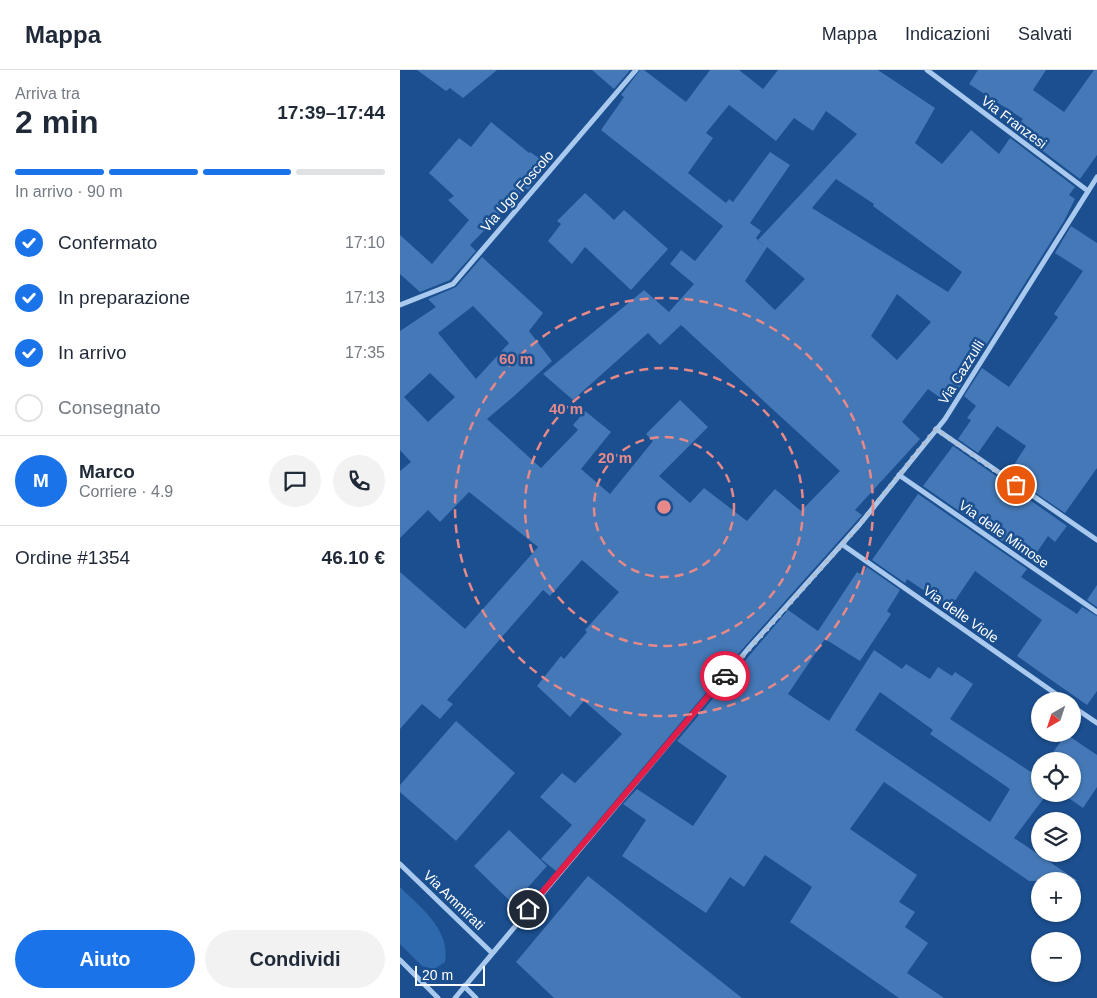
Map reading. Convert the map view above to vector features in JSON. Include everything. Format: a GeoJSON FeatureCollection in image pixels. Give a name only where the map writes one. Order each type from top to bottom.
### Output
{"type":"FeatureCollection","features":[{"type":"Feature","properties":{"kind":"street","name":"Via Ugo Foscolo"},"geometry":{"type":"LineString","coordinates":[[400,305],[453,284],[636,70]]}},
{"type":"Feature","properties":{"kind":"street","name":"Via Franzesi"},"geometry":{"type":"LineString","coordinates":[[927,70],[1088,191]]}},
{"type":"Feature","properties":{"kind":"street","name":"Via Cazzulli"},"geometry":{"type":"LineString","coordinates":[[455,998],[491,952],[748,650],[843,545],[936,429],[1097,177]]}},
{"type":"Feature","properties":{"kind":"street"},"geometry":{"type":"LineString","coordinates":[[936,429],[1097,540]]}},
{"type":"Feature","properties":{"kind":"street","name":"Via delle Mimose"},"geometry":{"type":"LineString","coordinates":[[899,476],[1097,612]]}},
{"type":"Feature","properties":{"kind":"street","name":"Via delle Viole"},"geometry":{"type":"LineString","coordinates":[[843,545],[1053,692]]}},
{"type":"Feature","properties":{"kind":"street"},"geometry":{"type":"LineString","coordinates":[[1081,712],[1097,723]]}},
{"type":"Feature","properties":{"kind":"street","name":"Via Ammirati"},"geometry":{"type":"LineString","coordinates":[[400,864],[491,952]]}},
{"type":"Feature","properties":{"kind":"street"},"geometry":{"type":"LineString","coordinates":[[400,960],[438,998]]}},
{"type":"Feature","properties":{"kind":"street"},"geometry":{"type":"LineString","coordinates":[[464,986],[476,998]]}},
{"type":"Feature","properties":{"kind":"shaded area"},"geometry":{"type":"Polygon","coordinates":[[[400,887],[425,911],[439,929],[446,950],[445,962],[434,969],[422,966],[400,944],[400,887]]]}},
{"type":"Feature","properties":{"kind":"building"},"geometry":{"type":"Polygon","coordinates":[[[417,70],[497,70],[463,98],[450,88],[446,91],[417,70]]]}},
{"type":"Feature","properties":{"kind":"building"},"geometry":{"type":"Polygon","coordinates":[[[592,70],[630,70],[614,89],[592,70]]]}},
{"type":"Feature","properties":{"kind":"building"},"geometry":{"type":"Polygon","coordinates":[[[640,70],[644,70],[686,102],[710,70],[739,70],[763,89],[778,70],[878,70],[935,108],[915,143],[942,164],[971,130],[999,154],[1010,138],[1075,187],[1069,195],[1075,199],[1064,221],[949,404],[928,389],[902,422],[920,439],[855,510],[862,515],[745,646],[556,871],[541,859],[572,825],[540,797],[562,773],[575,783],[622,734],[584,701],[570,717],[537,686],[561,656],[564,659],[587,632],[585,630],[619,592],[582,560],[550,596],[543,590],[447,700],[453,704],[440,719],[422,704],[400,729],[400,572],[465,629],[538,547],[469,492],[440,522],[428,510],[400,538],[400,471],[411,462],[400,450],[400,331],[436,307],[428,299],[456,287],[482,257],[543,313],[529,331],[552,361],[487,419],[541,468],[578,430],[573,425],[585,411],[611,432],[581,469],[610,494],[653,441],[646,434],[680,400],[708,427],[659,476],[690,503],[704,488],[747,521],[775,489],[801,511],[840,471],[681,325],[660,345],[648,333],[573,400],[543,374],[644,290],[669,312],[694,284],[670,264],[681,250],[695,261],[723,226],[601,130],[624,97],[621,95],[640,70]],[[729,105],[706,133],[713,138],[688,173],[726,203],[729,199],[733,202],[770,152],[790,165],[750,223],[761,231],[756,238],[758,240],[857,134],[826,111],[813,131],[794,118],[776,141],[729,105]],[[836,179],[812,208],[948,292],[962,272],[873,206],[874,204],[836,179]],[[767,247],[745,281],[775,310],[805,279],[767,247]],[[897,294],[871,336],[897,360],[931,322],[897,294]],[[473,306],[438,333],[476,379],[509,343],[473,306]],[[430,373],[404,397],[428,422],[455,397],[430,373]]]}},
{"type":"Feature","properties":{"kind":"building"},"geometry":{"type":"Polygon","coordinates":[[[978,70],[1046,70],[1033,90],[1064,112],[1094,70],[1097,70],[1097,155],[1080,179],[1015,130],[1023,119],[969,84],[978,70]]]}},
{"type":"Feature","properties":{"kind":"building"},"geometry":{"type":"Polygon","coordinates":[[[491,122],[529,153],[548,164],[528,190],[526,188],[470,245],[476,251],[450,280],[420,292],[400,274],[400,235],[432,264],[469,220],[448,200],[454,196],[429,173],[459,138],[471,147],[491,122]]]}},
{"type":"Feature","properties":{"kind":"building"},"geometry":{"type":"Polygon","coordinates":[[[585,193],[614,220],[624,210],[668,249],[631,290],[585,247],[572,264],[548,241],[561,224],[557,221],[585,193]]]}},
{"type":"Feature","properties":{"kind":"building"},"geometry":{"type":"Polygon","coordinates":[[[1071,226],[1097,243],[1097,468],[1065,513],[1008,474],[1026,446],[997,426],[978,453],[958,439],[971,420],[967,418],[976,406],[964,396],[982,368],[1009,387],[1058,317],[1054,314],[1083,271],[1055,253],[1071,226]]]}},
{"type":"Feature","properties":{"kind":"building"},"geometry":{"type":"Polygon","coordinates":[[[953,446],[1067,526],[1055,542],[1048,536],[1031,561],[923,486],[953,446]]]}},
{"type":"Feature","properties":{"kind":"building"},"geometry":{"type":"Polygon","coordinates":[[[918,494],[1027,569],[1021,577],[1077,614],[1082,607],[1097,616],[1097,691],[1087,705],[1081,701],[1081,692],[1068,692],[1017,656],[1042,620],[975,571],[950,608],[907,579],[905,583],[872,560],[918,494]]]}},
{"type":"Feature","properties":{"kind":"building"},"geometry":{"type":"Polygon","coordinates":[[[867,567],[900,590],[887,611],[891,614],[860,661],[825,639],[788,694],[829,721],[874,650],[902,669],[906,664],[930,679],[938,667],[952,676],[955,672],[973,684],[950,719],[1031,772],[1031,802],[1041,802],[1034,812],[1031,812],[1031,815],[1014,838],[1031,849],[1031,862],[1050,862],[1065,872],[1031,872],[1031,881],[1029,881],[884,782],[850,829],[917,875],[899,902],[915,912],[905,927],[928,943],[907,973],[944,998],[899,998],[790,922],[812,887],[765,855],[744,887],[730,877],[706,913],[622,856],[646,820],[623,804],[637,789],[693,826],[727,776],[677,741],[788,610],[818,631],[857,572],[862,575],[867,567]],[[880,692],[855,730],[990,822],[1010,789],[930,734],[933,730],[880,692]]]}},
{"type":"Feature","properties":{"kind":"building"},"geometry":{"type":"Polygon","coordinates":[[[1097,585],[1097,607],[1087,600],[1097,585]]]}},
{"type":"Feature","properties":{"kind":"building"},"geometry":{"type":"Polygon","coordinates":[[[456,721],[515,773],[456,841],[400,792],[400,785],[456,721]]]}},
{"type":"Feature","properties":{"kind":"building"},"geometry":{"type":"Polygon","coordinates":[[[1060,742],[1078,742],[1097,755],[1097,787],[1083,808],[1074,802],[1081,802],[1081,752],[1053,752],[1060,742]]]}},
{"type":"Feature","properties":{"kind":"building"},"geometry":{"type":"Polygon","coordinates":[[[509,830],[547,866],[513,904],[474,866],[509,830]]]}},
{"type":"Feature","properties":{"kind":"building"},"geometry":{"type":"Polygon","coordinates":[[[588,876],[742,998],[554,998],[516,962],[588,876]]]}},
{"type":"Feature","properties":{"kind":"way so far"},"geometry":{"type":"LineString","coordinates":[[725,676],[831,558],[936,429],[1016,485]]}},
{"type":"Feature","properties":{"kind":"route"},"geometry":{"type":"LineString","coordinates":[[528,909],[640,779],[725,676]]}}]}
